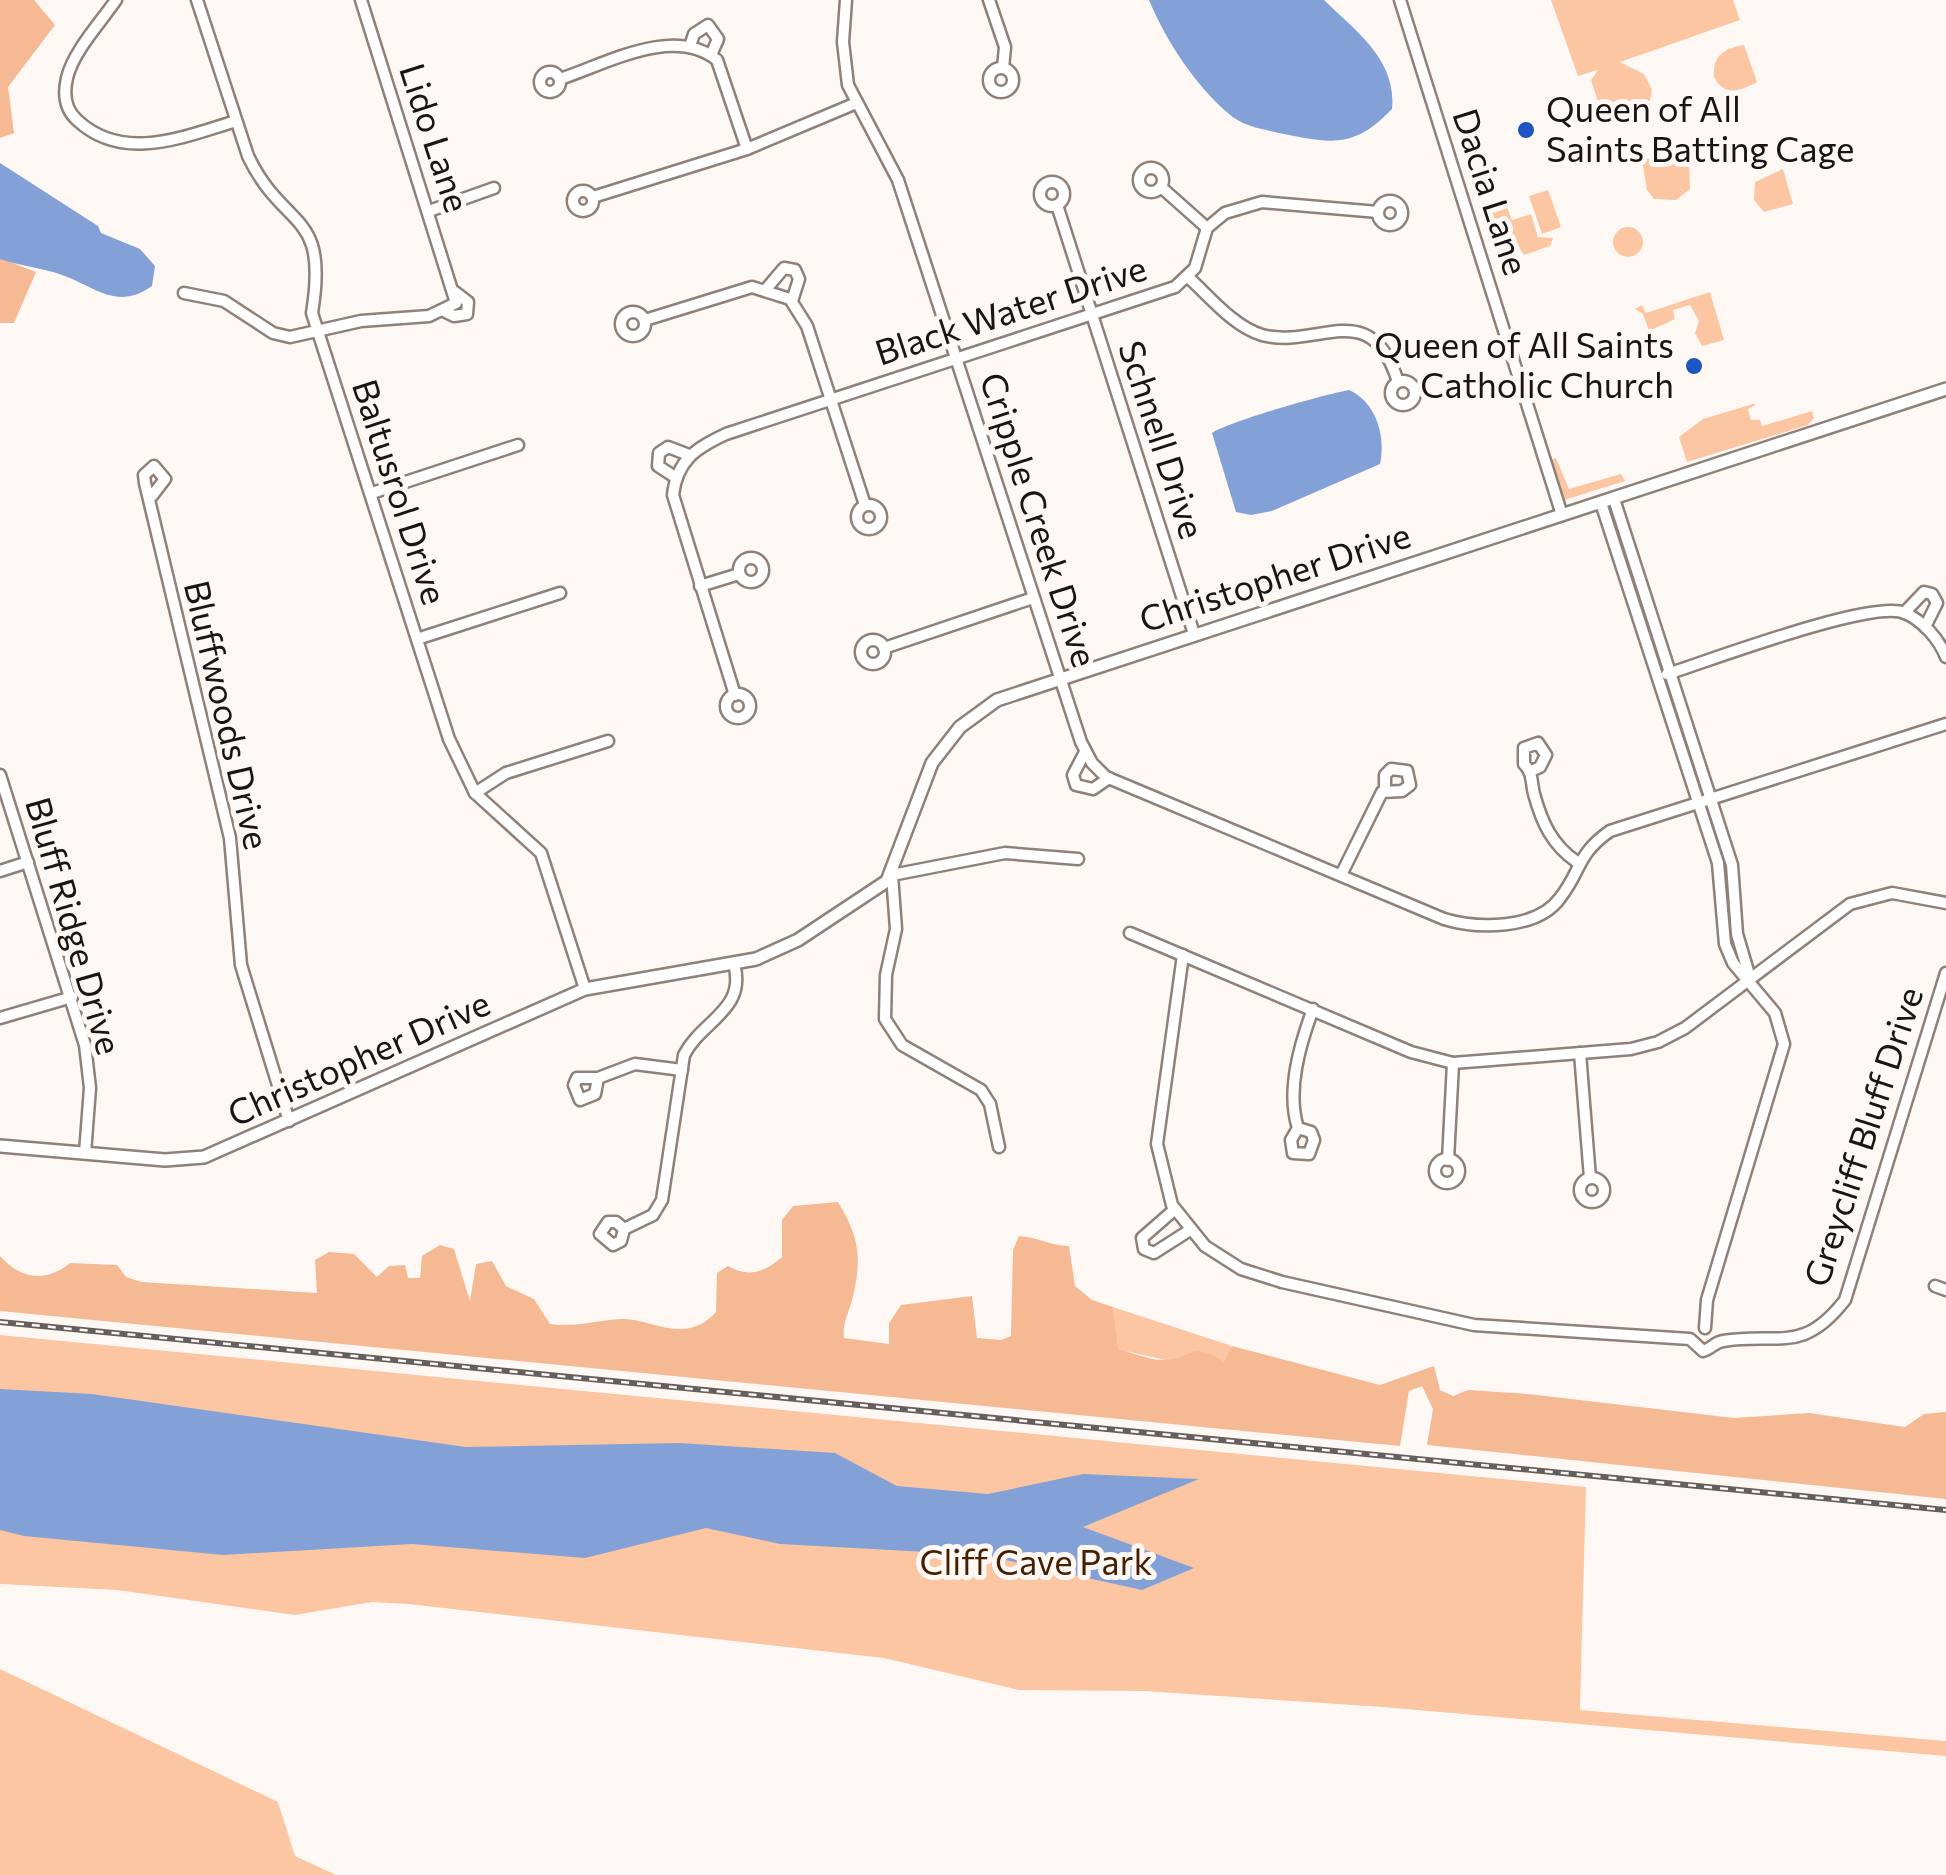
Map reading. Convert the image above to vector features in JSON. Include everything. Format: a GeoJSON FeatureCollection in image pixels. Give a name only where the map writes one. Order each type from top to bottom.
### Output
{"type":"FeatureCollection","features":[{"type":"Feature","properties":{"kind":"street"},"geometry":{"type":"LineString","coordinates":[[116,0],[68,74],[65,100],[69,113],[90,133],[118,145],[146,144],[236,121]]}},
{"type":"Feature","properties":{"kind":"street","name":"Baltusrol Drive"},"geometry":{"type":"LineString","coordinates":[[198,0],[258,178],[316,246],[319,268],[312,313],[449,738],[475,793],[541,853],[585,990]]}},
{"type":"Feature","properties":{"kind":"street","name":"Lido Lane"},"geometry":{"type":"LineString","coordinates":[[318,331],[444,311],[456,298],[360,0]]}},
{"type":"Feature","properties":{"kind":"street","name":"Cripple Creek Drive"},"geometry":{"type":"LineString","coordinates":[[846,0],[843,42],[854,104],[898,180],[1085,752],[1109,778],[1467,925],[1514,922],[1544,913],[1559,901],[1577,862],[1610,831],[1946,724]]}},
{"type":"Feature","properties":{"kind":"street"},"geometry":{"type":"LineString","coordinates":[[990,0],[1005,47],[1003,68]]}},
{"type":"Feature","properties":{"kind":"street","name":"Dacia Lane"},"geometry":{"type":"LineString","coordinates":[[1400,0],[1562,515]]}},
{"type":"Feature","properties":{"kind":"street"},"geometry":{"type":"LineString","coordinates":[[690,46],[694,34],[708,25],[718,39],[711,56]]}},
{"type":"Feature","properties":{"kind":"street"},"geometry":{"type":"LineString","coordinates":[[560,79],[666,45],[690,46],[716,60],[748,149]]}},
{"type":"Feature","properties":{"kind":"street"},"geometry":{"type":"LineString","coordinates":[[593,198],[748,149],[854,104]]}},
{"type":"Feature","properties":{"kind":"street"},"geometry":{"type":"LineString","coordinates":[[1161,187],[1208,228],[1225,213],[1262,202],[1378,212]]}},
{"type":"Feature","properties":{"kind":"street"},"geometry":{"type":"LineString","coordinates":[[429,211],[494,188]]}},
{"type":"Feature","properties":{"kind":"street","name":"Schnell Drive"},"geometry":{"type":"LineString","coordinates":[[1056,205],[1194,634]]}},
{"type":"Feature","properties":{"kind":"street","name":"Black Water Drive"},"geometry":{"type":"LineString","coordinates":[[735,695],[679,523],[673,494],[675,477],[658,466],[659,454],[668,448],[689,454],[726,434],[830,398],[1174,287],[1188,277],[1208,228]]}},
{"type":"Feature","properties":{"kind":"street"},"geometry":{"type":"LineString","coordinates":[[766,288],[784,268],[795,270],[799,279],[792,301]]}},
{"type":"Feature","properties":{"kind":"street"},"geometry":{"type":"LineString","coordinates":[[1188,277],[1250,330],[1262,335],[1294,340],[1335,328],[1364,336],[1386,355],[1398,382]]}},
{"type":"Feature","properties":{"kind":"street"},"geometry":{"type":"LineString","coordinates":[[644,320],[752,286],[766,288],[792,301],[807,326],[865,505]]}},
{"type":"Feature","properties":{"kind":"street"},"geometry":{"type":"LineString","coordinates":[[184,293],[224,300],[273,333],[290,338],[318,331]]}},
{"type":"Feature","properties":{"kind":"street","name":"Christopher Drive"},"geometry":{"type":"LineString","coordinates":[[0,1146],[192,1160],[585,990],[734,964],[783,948],[869,895],[892,875],[924,779],[949,738],[996,700],[1946,389]]}},
{"type":"Feature","properties":{"kind":"street"},"geometry":{"type":"LineString","coordinates":[[372,492],[518,445]]}},
{"type":"Feature","properties":{"kind":"street"},"geometry":{"type":"LineString","coordinates":[[675,477],[689,454]]}},
{"type":"Feature","properties":{"kind":"street","name":"Bluffwoods Drive"},"geometry":{"type":"LineString","coordinates":[[152,496],[230,838],[241,965],[289,1121]]}},
{"type":"Feature","properties":{"kind":"street"},"geometry":{"type":"LineString","coordinates":[[1614,499],[1732,864],[1737,934],[1750,979]]}},
{"type":"Feature","properties":{"kind":"street"},"geometry":{"type":"LineString","coordinates":[[1601,504],[1718,863],[1724,944],[1733,963],[1775,1014],[1783,1053],[1708,1300],[1705,1328],[1690,1339]]}},
{"type":"Feature","properties":{"kind":"street"},"geometry":{"type":"LineString","coordinates":[[1616,551],[1629,547]]}},
{"type":"Feature","properties":{"kind":"street"},"geometry":{"type":"LineString","coordinates":[[1624,574],[1637,570]]}},
{"type":"Feature","properties":{"kind":"street"},"geometry":{"type":"LineString","coordinates":[[700,586],[740,574]]}},
{"type":"Feature","properties":{"kind":"street"},"geometry":{"type":"LineString","coordinates":[[1904,613],[1924,592],[1932,594],[1937,603],[1925,627]]}},
{"type":"Feature","properties":{"kind":"street"},"geometry":{"type":"LineString","coordinates":[[417,638],[560,593]]}},
{"type":"Feature","properties":{"kind":"street"},"geometry":{"type":"LineString","coordinates":[[884,648],[1033,598]]}},
{"type":"Feature","properties":{"kind":"street"},"geometry":{"type":"LineString","coordinates":[[1656,677],[1864,611],[1904,613],[1925,627],[1946,657]]}},
{"type":"Feature","properties":{"kind":"street"},"geometry":{"type":"LineString","coordinates":[[475,793],[506,773],[608,741]]}},
{"type":"Feature","properties":{"kind":"street","name":"Cripple Creek Drive"},"geometry":{"type":"LineString","coordinates":[[1085,752],[1073,775],[1076,786],[1093,789],[1109,778]]}},
{"type":"Feature","properties":{"kind":"street"},"geometry":{"type":"LineString","coordinates":[[1531,771],[1551,840],[1577,862]]}},
{"type":"Feature","properties":{"kind":"street","name":"Bluff Ridge Drive"},"geometry":{"type":"LineString","coordinates":[[0,774],[85,1044],[90,1088],[84,1153]]}},
{"type":"Feature","properties":{"kind":"street"},"geometry":{"type":"LineString","coordinates":[[1342,873],[1386,789]]}},
{"type":"Feature","properties":{"kind":"street"},"geometry":{"type":"LineString","coordinates":[[998,1147],[990,1104],[981,1090],[902,1045],[885,1019],[886,975],[896,929],[892,875],[1005,853],[1078,859]]}},
{"type":"Feature","properties":{"kind":"street"},"geometry":{"type":"LineString","coordinates":[[0,871],[28,862]]}},
{"type":"Feature","properties":{"kind":"street"},"geometry":{"type":"LineString","coordinates":[[1130,933],[1411,1052],[1452,1064],[1658,1042],[1862,898],[1910,893],[1946,903]]}},
{"type":"Feature","properties":{"kind":"street","name":"Greycliff Bluff Drive"},"geometry":{"type":"LineString","coordinates":[[1183,956],[1157,1144],[1174,1210],[1205,1246],[1241,1268],[1282,1282],[1474,1325],[1690,1339],[1702,1351],[1718,1340],[1798,1338],[1830,1318],[1846,1300],[1946,973]]}},
{"type":"Feature","properties":{"kind":"street"},"geometry":{"type":"LineString","coordinates":[[624,1229],[653,1214],[662,1200],[682,1070],[692,1039],[730,1007],[738,984],[734,964]]}},
{"type":"Feature","properties":{"kind":"street"},"geometry":{"type":"LineString","coordinates":[[0,1018],[72,998]]}},
{"type":"Feature","properties":{"kind":"street"},"geometry":{"type":"LineString","coordinates":[[1298,1128],[1294,1114],[1296,1081],[1313,1009]]}},
{"type":"Feature","properties":{"kind":"street"},"geometry":{"type":"LineString","coordinates":[[1580,1053],[1590,1178]]}},
{"type":"Feature","properties":{"kind":"street"},"geometry":{"type":"LineString","coordinates":[[598,1078],[634,1064],[682,1070]]}},
{"type":"Feature","properties":{"kind":"street"},"geometry":{"type":"LineString","coordinates":[[1448,1160],[1452,1064]]}},
{"type":"Feature","properties":{"kind":"street"},"geometry":{"type":"LineString","coordinates":[[1174,1210],[1142,1238],[1144,1249],[1154,1254],[1166,1250],[1190,1230]]}},
{"type":"Feature","properties":{"kind":"street"},"geometry":{"type":"LineString","coordinates":[[1705,1328],[1718,1340]]}},
{"type":"Feature","properties":{"kind":"green space"},"geometry":{"type":"Polygon","coordinates":[[[1551,0],[1733,0],[1740,20],[1620,62],[1644,74],[1652,90],[1648,111],[1606,126],[1591,80],[1598,70],[1578,76],[1551,0]]]}},
{"type":"Feature","properties":{"kind":"green space"},"geometry":{"type":"Polygon","coordinates":[[[1744,45],[1757,82],[1728,90],[1714,77],[1715,63],[1726,51],[1744,45]]]}},
{"type":"Feature","properties":{"kind":"green space"},"geometry":{"type":"Polygon","coordinates":[[[1675,151],[1689,162],[1690,189],[1676,200],[1654,199],[1647,190],[1642,160],[1675,151]]]}},
{"type":"Feature","properties":{"kind":"green space"},"geometry":{"type":"Polygon","coordinates":[[[1783,169],[1793,204],[1764,212],[1754,200],[1755,182],[1783,169]]]}},
{"type":"Feature","properties":{"kind":"green space"},"geometry":{"type":"Polygon","coordinates":[[[1548,190],[1561,227],[1542,234],[1529,196],[1548,190]]]}},
{"type":"Feature","properties":{"kind":"green space"},"geometry":{"type":"Polygon","coordinates":[[[1505,202],[1512,220],[1531,214],[1538,237],[1553,238],[1550,246],[1524,255],[1516,242],[1502,244],[1490,206],[1505,202]]]}},
{"type":"Feature","properties":{"kind":"green space"},"geometry":{"type":"Polygon","coordinates":[[[1628,227],[1638,232],[1643,242],[1638,252],[1628,257],[1618,252],[1613,242],[1618,232],[1628,227]]]}},
{"type":"Feature","properties":{"kind":"green space"},"geometry":{"type":"Polygon","coordinates":[[[1710,292],[1724,340],[1702,346],[1695,333],[1699,321],[1690,305],[1673,310],[1675,319],[1649,331],[1643,314],[1635,309],[1642,305],[1646,313],[1710,292]]]}},
{"type":"Feature","properties":{"kind":"green space"},"geometry":{"type":"Polygon","coordinates":[[[1756,405],[1748,409],[1751,420],[1760,420],[1762,426],[1812,411],[1814,418],[1808,425],[1687,462],[1679,437],[1703,419],[1756,405]]]}},
{"type":"Feature","properties":{"kind":"green space"},"geometry":{"type":"Polygon","coordinates":[[[1556,458],[1569,489],[1621,474],[1625,481],[1564,500],[1549,460],[1556,458]]]}},
{"type":"Feature","properties":{"kind":"green space"},"geometry":{"type":"Polygon","coordinates":[[[1113,1307],[1232,1346],[1224,1363],[1165,1360],[1117,1349],[1113,1307]]]}},
{"type":"Feature","properties":{"kind":"green space","name":"Cliff Cave Park"},"geometry":{"type":"Polygon","coordinates":[[[0,1335],[1586,1487],[1580,1710],[1946,1741],[1946,1756],[1383,1707],[1144,1691],[1019,1690],[884,1658],[408,1604],[372,1602],[295,1615],[117,1590],[0,1584],[0,1335]]]}},
{"type":"Feature","properties":{"kind":"green space"},"geometry":{"type":"Polygon","coordinates":[[[0,1669],[278,1802],[295,1856],[336,1875],[0,1875],[0,1669]]]}},
{"type":"Feature","properties":{"kind":"shaded area"},"geometry":{"type":"Polygon","coordinates":[[[0,0],[34,0],[55,25],[8,87],[14,133],[0,138],[0,0]]]}},
{"type":"Feature","properties":{"kind":"shaded area"},"geometry":{"type":"Polygon","coordinates":[[[0,258],[36,272],[14,323],[0,323],[0,258]]]}},
{"type":"Feature","properties":{"kind":"shaded area"},"geometry":{"type":"Polygon","coordinates":[[[838,1202],[854,1235],[858,1256],[844,1338],[889,1344],[889,1323],[901,1305],[972,1296],[977,1338],[1001,1340],[1011,1336],[1013,1250],[1019,1236],[1026,1237],[1069,1246],[1075,1286],[1092,1300],[1113,1307],[1118,1349],[1154,1359],[1175,1359],[1198,1351],[1224,1362],[1232,1346],[1380,1385],[1434,1366],[1440,1390],[1453,1396],[1468,1390],[1528,1394],[1734,1418],[1809,1413],[1905,1427],[1924,1414],[1946,1412],[1946,1499],[1427,1445],[1433,1409],[1422,1386],[1409,1391],[1400,1446],[0,1311],[0,1256],[16,1270],[34,1276],[52,1274],[70,1263],[117,1265],[126,1277],[142,1282],[317,1293],[315,1260],[329,1252],[354,1254],[377,1277],[389,1266],[405,1265],[408,1278],[420,1278],[422,1256],[440,1245],[454,1249],[470,1301],[476,1264],[492,1261],[506,1286],[534,1299],[550,1324],[620,1319],[692,1328],[716,1312],[717,1273],[728,1266],[756,1272],[782,1257],[782,1220],[793,1206],[838,1202]]]}},
{"type":"Feature","properties":{"kind":"water"},"geometry":{"type":"Polygon","coordinates":[[[1149,0],[1324,0],[1361,35],[1381,61],[1392,92],[1392,109],[1365,131],[1340,140],[1313,139],[1246,124],[1229,114],[1193,76],[1149,0]]]}},
{"type":"Feature","properties":{"kind":"water"},"geometry":{"type":"Polygon","coordinates":[[[0,163],[98,226],[101,233],[140,249],[155,266],[152,286],[128,297],[117,297],[55,273],[0,259],[0,163]]]}},
{"type":"Feature","properties":{"kind":"water"},"geometry":{"type":"Polygon","coordinates":[[[1349,390],[1366,403],[1377,421],[1380,464],[1272,511],[1251,515],[1236,512],[1212,433],[1300,402],[1349,390]]]}},
{"type":"Feature","properties":{"kind":"water"},"geometry":{"type":"Polygon","coordinates":[[[0,1389],[92,1394],[466,1447],[680,1443],[835,1453],[897,1486],[988,1494],[1083,1474],[1199,1479],[1083,1527],[1194,1568],[1142,1590],[983,1555],[780,1544],[706,1528],[585,1558],[412,1544],[223,1555],[24,1536],[0,1530],[0,1389]]]}},
{"type":"Feature","properties":{"kind":"railway"},"geometry":{"type":"LineString","coordinates":[[0,1322],[1946,1510]]}},
{"type":"Feature","properties":{"kind":"place","name":"Queen of All Saints Batting Cage"},"geometry":{"type":"Point","coordinates":[1526,130]}},
{"type":"Feature","properties":{"kind":"place","name":"Queen of All Saints Catholic Church"},"geometry":{"type":"Point","coordinates":[1694,366]}}]}
